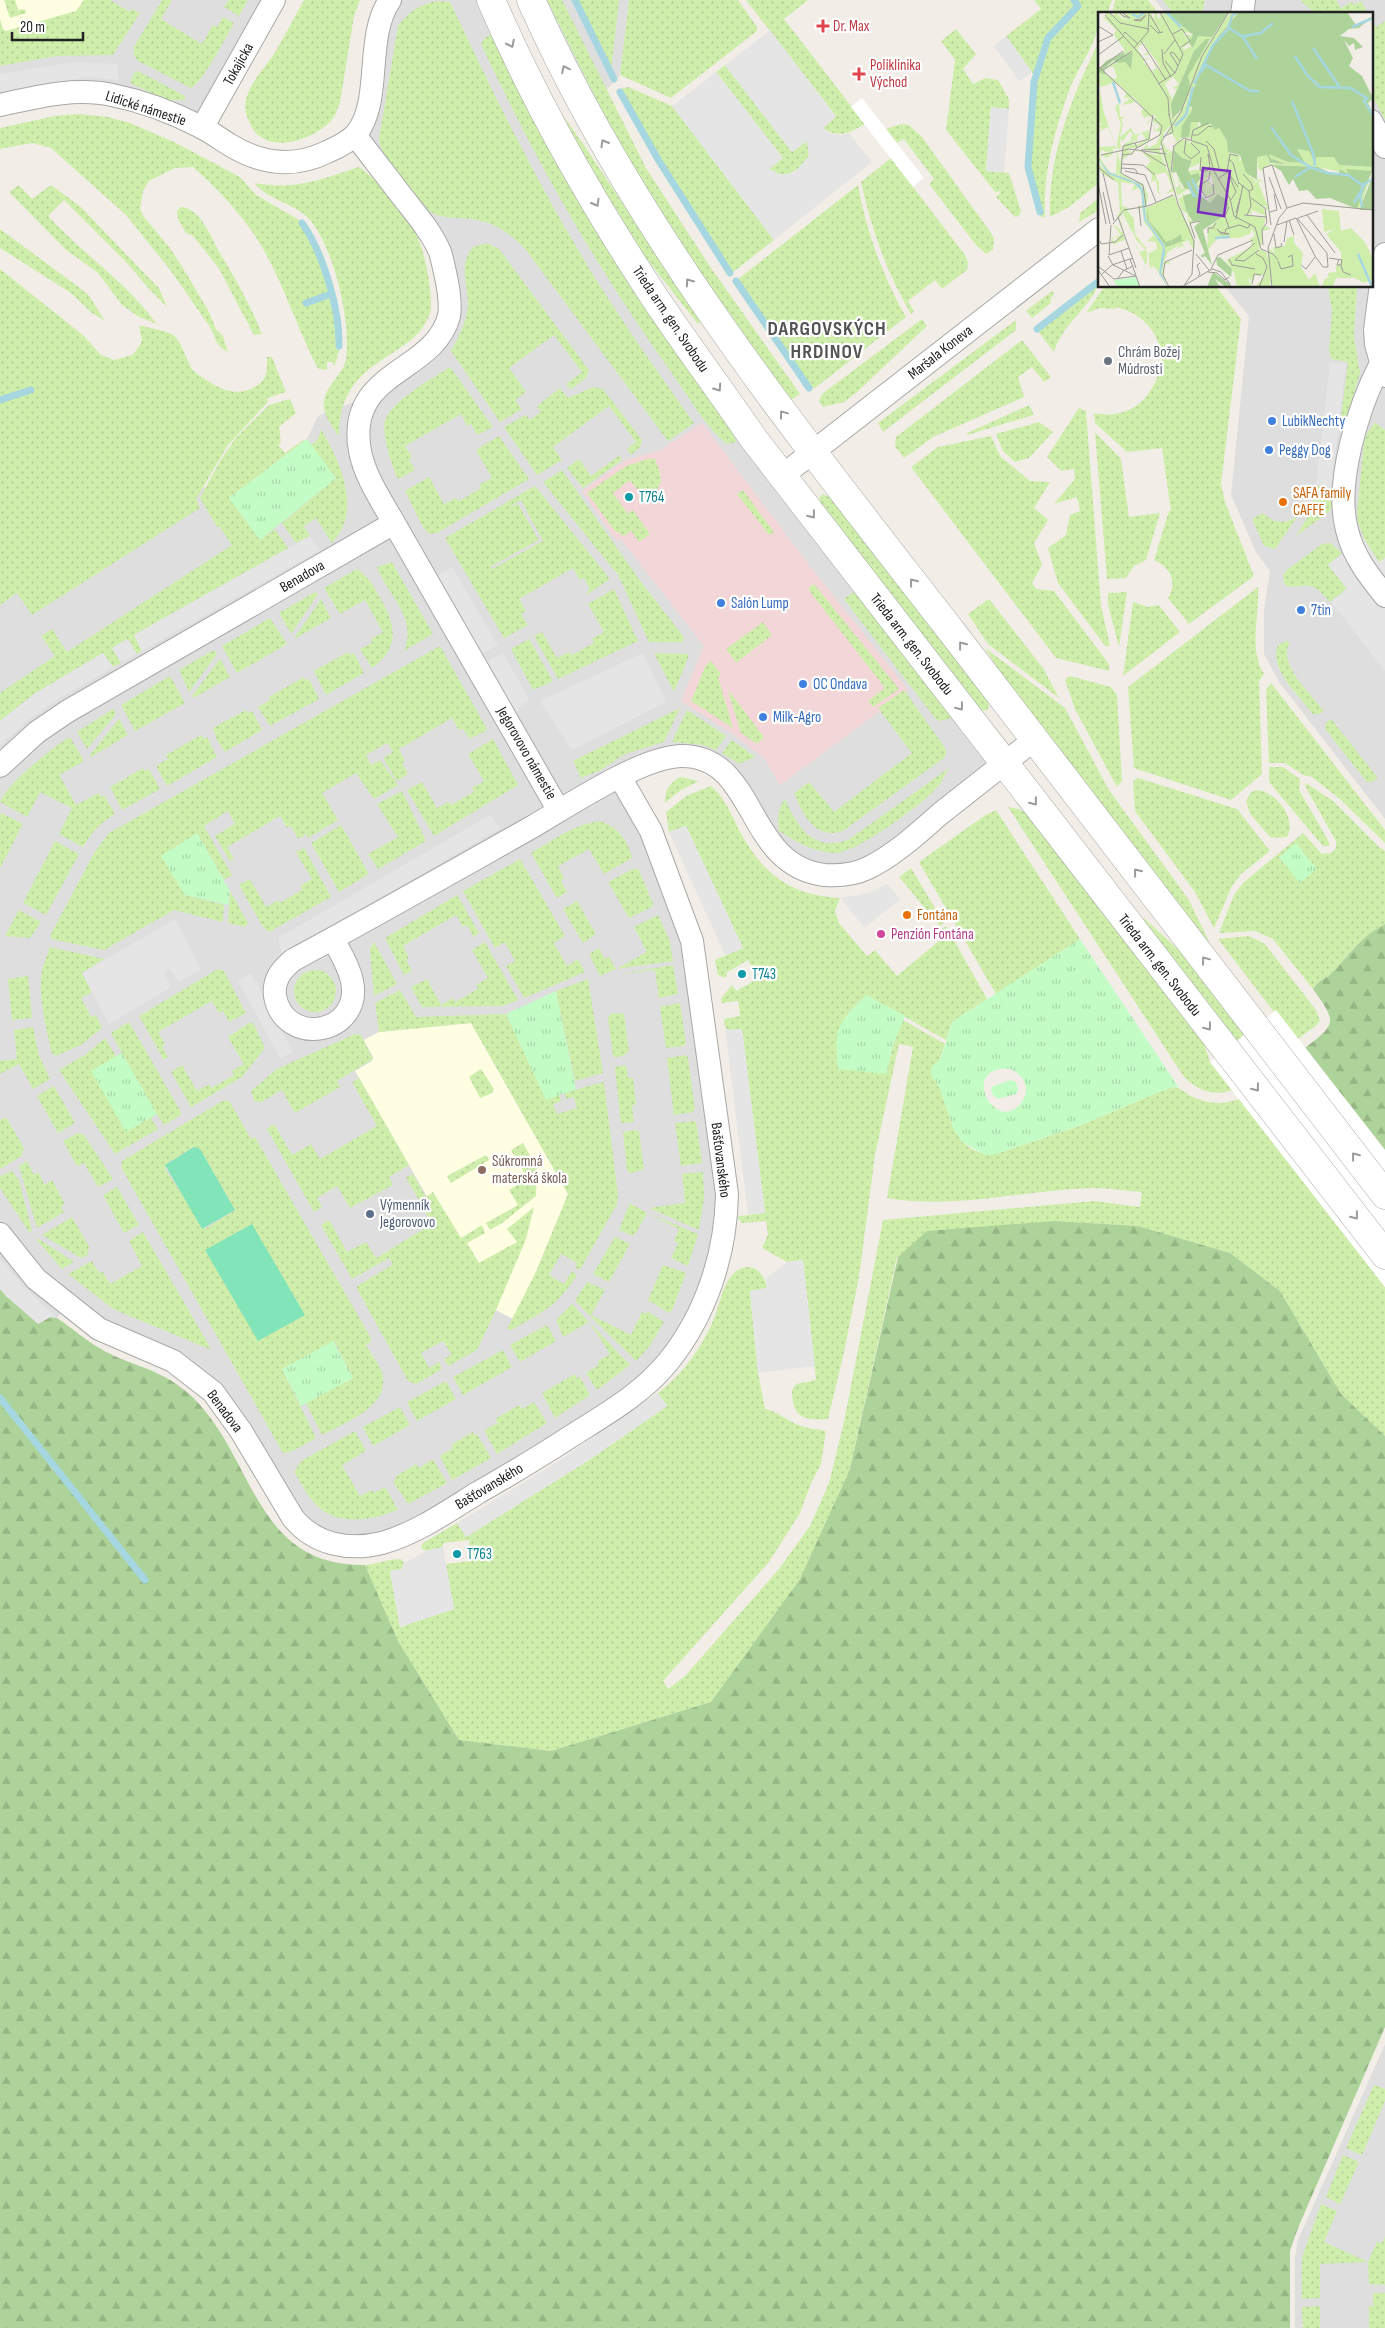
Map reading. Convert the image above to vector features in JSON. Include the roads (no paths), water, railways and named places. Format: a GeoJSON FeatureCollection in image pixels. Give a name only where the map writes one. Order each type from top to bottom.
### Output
{"type":"FeatureCollection","features":[{"type":"Feature","properties":{"kind":"street","name":"Tokajícka"},"geometry":{"type":"LineString","coordinates":[[202,128],[274,0]]}},
{"type":"Feature","properties":{"kind":"street"},"geometry":{"type":"LineString","coordinates":[[390,0],[383,13],[378,31],[366,116],[355,135],[435,242],[444,264],[450,303],[449,315],[436,340],[416,358],[382,382],[369,396],[362,411],[358,438],[362,461],[394,523]]}},
{"type":"Feature","properties":{"kind":"street","name":"Trieda arm. gen. Svobodu"},"geometry":{"type":"LineString","coordinates":[[491,0],[506,35],[557,136],[606,222],[656,298],[782,476],[1385,1255]]}},
{"type":"Feature","properties":{"kind":"street"},"geometry":{"type":"LineString","coordinates":[[531,0],[586,113],[635,198],[687,279],[813,453],[1385,1195]]}},
{"type":"Feature","properties":{"kind":"street","name":"Lidické námestie"},"geometry":{"type":"LineString","coordinates":[[0,105],[67,92],[105,94],[160,110],[202,128],[256,158],[279,163],[300,162],[316,157],[355,135]]}},
{"type":"Feature","properties":{"kind":"street"},"geometry":{"type":"LineString","coordinates":[[1372,124],[1385,146]]}},
{"type":"Feature","properties":{"kind":"street","name":"Maršala Koneva"},"geometry":{"type":"LineString","coordinates":[[782,476],[1098,229]]}},
{"type":"Feature","properties":{"kind":"street"},"geometry":{"type":"LineString","coordinates":[[1385,254],[1375,330],[1383,369],[1370,383],[1350,448],[1345,476],[1343,507],[1347,531],[1356,556],[1385,596]]}},
{"type":"Feature","properties":{"kind":"street","name":"Benadova"},"geometry":{"type":"LineString","coordinates":[[0,766],[37,732],[68,711],[394,523]]}},
{"type":"Feature","properties":{"kind":"street","name":"Jegorovovo námestie"},"geometry":{"type":"LineString","coordinates":[[333,939],[559,811],[394,523]]}},
{"type":"Feature","properties":{"kind":"street"},"geometry":{"type":"LineString","coordinates":[[559,811],[620,777],[655,761],[680,756],[700,759],[713,764],[733,780],[763,834],[780,855],[806,870],[836,876],[852,874],[877,862],[903,845],[1035,739]]}},
{"type":"Feature","properties":{"kind":"street","name":"Bašťovanského"},"geometry":{"type":"LineString","coordinates":[[416,1530],[522,1468],[612,1411],[642,1389],[667,1364],[690,1331],[710,1284],[721,1251],[727,1194],[692,940],[651,831],[620,777]]}},
{"type":"Feature","properties":{"kind":"street","name":"Benadova"},"geometry":{"type":"LineString","coordinates":[[0,1234],[36,1279],[99,1329],[172,1361],[213,1392],[241,1431],[289,1512],[303,1530],[314,1538],[335,1544],[361,1546],[382,1543],[416,1530]]}},
{"type":"Feature","properties":{"kind":"waterway"},"geometry":{"type":"LineString","coordinates":[[575,0],[614,79]]}},
{"type":"Feature","properties":{"kind":"waterway"},"geometry":{"type":"LineString","coordinates":[[1040,212],[1028,167],[1034,82],[1048,38],[1078,6],[1074,0]]}},
{"type":"Feature","properties":{"kind":"waterway"},"geometry":{"type":"LineString","coordinates":[[620,92],[659,161],[730,273]]}},
{"type":"Feature","properties":{"kind":"waterway"},"geometry":{"type":"LineString","coordinates":[[302,223],[317,249],[329,282],[337,316],[339,346]]}},
{"type":"Feature","properties":{"kind":"waterway"},"geometry":{"type":"LineString","coordinates":[[736,281],[809,388]]}},
{"type":"Feature","properties":{"kind":"waterway"},"geometry":{"type":"LineString","coordinates":[[1037,329],[1098,282]]}},
{"type":"Feature","properties":{"kind":"waterway"},"geometry":{"type":"LineString","coordinates":[[306,303],[331,294]]}},
{"type":"Feature","properties":{"kind":"waterway"},"geometry":{"type":"LineString","coordinates":[[0,400],[31,390]]}},
{"type":"Feature","properties":{"kind":"waterway"},"geometry":{"type":"LineString","coordinates":[[0,1398],[145,1580]]}},
{"type":"Feature","properties":{"kind":"place","name":"Dr. Max"},"geometry":{"type":"Point","coordinates":[823,26]}},
{"type":"Feature","properties":{"kind":"place","name":"Poliklinika Východ"},"geometry":{"type":"Point","coordinates":[859,74]}},
{"type":"Feature","properties":{"kind":"place","name":"Chrám Božej Múdrosti"},"geometry":{"type":"Point","coordinates":[1108,361]}},
{"type":"Feature","properties":{"kind":"place","name":"LubikNechty"},"geometry":{"type":"Point","coordinates":[1272,421]}},
{"type":"Feature","properties":{"kind":"place","name":"Peggy Dog"},"geometry":{"type":"Point","coordinates":[1269,450]}},
{"type":"Feature","properties":{"kind":"place","name":"T764"},"geometry":{"type":"Point","coordinates":[629,497]}},
{"type":"Feature","properties":{"kind":"place","name":"SAFA family CAFFE"},"geometry":{"type":"Point","coordinates":[1283,502]}},
{"type":"Feature","properties":{"kind":"place","name":"Salón Lump"},"geometry":{"type":"Point","coordinates":[721,603]}},
{"type":"Feature","properties":{"kind":"place","name":"7tin"},"geometry":{"type":"Point","coordinates":[1301,610]}},
{"type":"Feature","properties":{"kind":"place","name":"OC Ondava"},"geometry":{"type":"Point","coordinates":[803,684]}},
{"type":"Feature","properties":{"kind":"place","name":"Milk-Agro"},"geometry":{"type":"Point","coordinates":[763,717]}},
{"type":"Feature","properties":{"kind":"place","name":"Fontána"},"geometry":{"type":"Point","coordinates":[907,915]}},
{"type":"Feature","properties":{"kind":"place","name":"Penzión Fontána"},"geometry":{"type":"Point","coordinates":[881,934]}},
{"type":"Feature","properties":{"kind":"place","name":"T743"},"geometry":{"type":"Point","coordinates":[742,974]}},
{"type":"Feature","properties":{"kind":"place","name":"Súkromná materská škola"},"geometry":{"type":"Point","coordinates":[482,1170]}},
{"type":"Feature","properties":{"kind":"place","name":"Výmenník Jegorovovo"},"geometry":{"type":"Point","coordinates":[370,1214]}},
{"type":"Feature","properties":{"kind":"place","name":"T763"},"geometry":{"type":"Point","coordinates":[457,1554]}},
{"type":"Feature","properties":{"kind":"district","name":"DARGOVSKÝCH HRDINOV"},"geometry":{"type":"Point","coordinates":[827,340]}}]}
